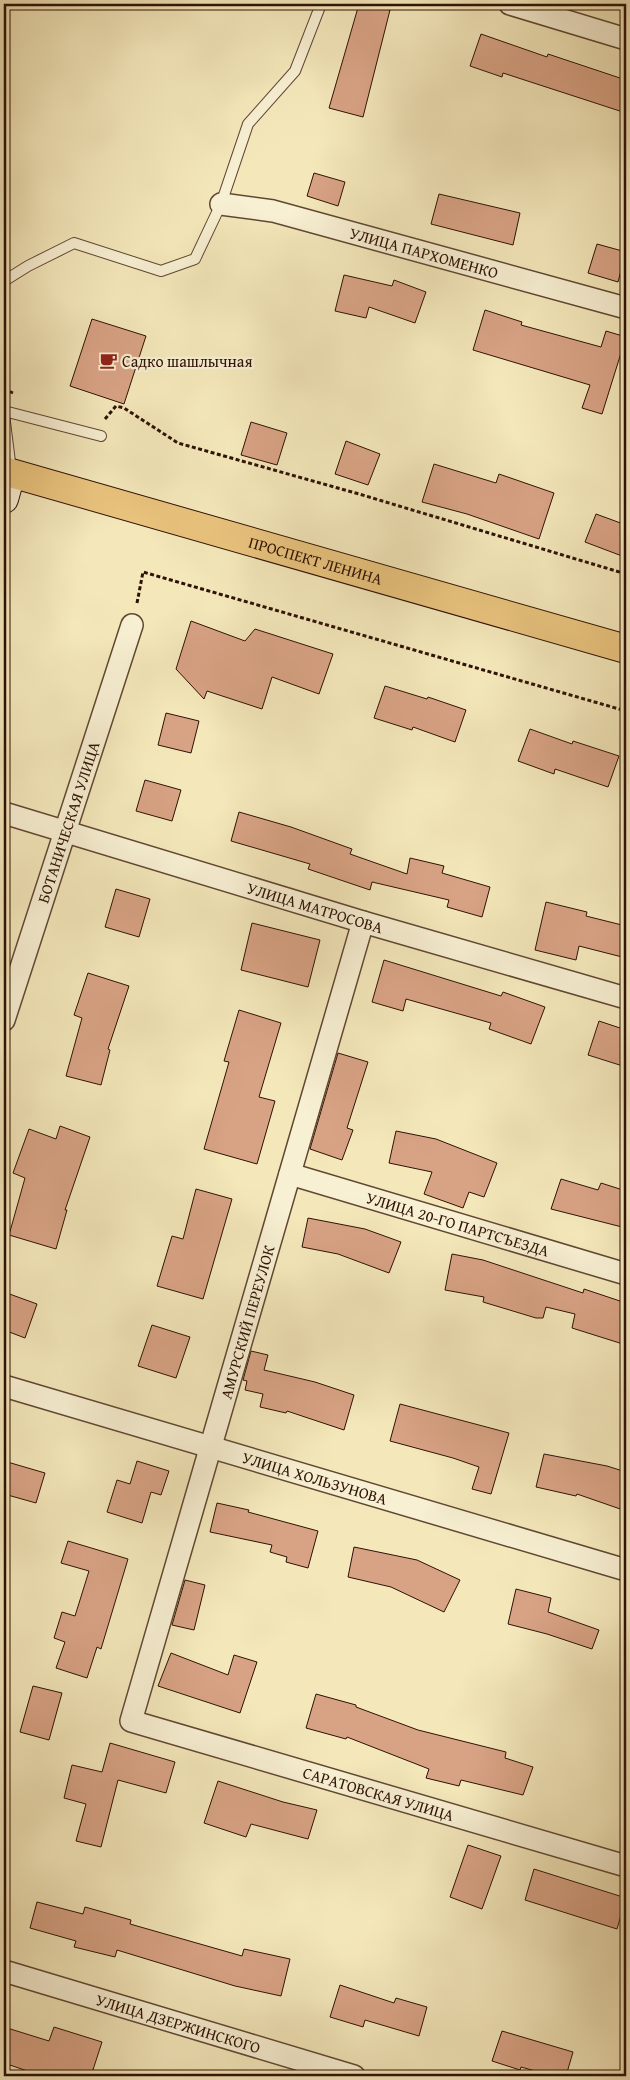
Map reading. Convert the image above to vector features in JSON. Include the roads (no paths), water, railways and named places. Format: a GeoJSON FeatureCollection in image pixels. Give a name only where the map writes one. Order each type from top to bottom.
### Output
{"type":"FeatureCollection","features":[{"type":"Feature","properties":{"kind":"main road","name":"ПРОСПЕКТ ЛЕНИНА"},"geometry":{"type":"LineString","coordinates":[[6,481],[626,649]]}},
{"type":"Feature","properties":{"kind":"street"},"geometry":{"type":"LineString","coordinates":[[510,4],[626,39]]}},
{"type":"Feature","properties":{"kind":"street","name":"УЛИЦА ПАРХОМЕНКО"},"geometry":{"type":"LineString","coordinates":[[220,204],[273,211],[626,308]]}},
{"type":"Feature","properties":{"kind":"street","name":"БОТАНИЧЕСКАЯ УЛИЦА"},"geometry":{"type":"LineString","coordinates":[[4,1020],[132,625]]}},
{"type":"Feature","properties":{"kind":"street","name":"УЛИЦА МАТРОСОВА"},"geometry":{"type":"LineString","coordinates":[[4,813],[363,922],[626,998]]}},
{"type":"Feature","properties":{"kind":"street","name":"АМУРСКИЙ ПЕРЕУЛОК"},"geometry":{"type":"LineString","coordinates":[[131,1721],[363,922]]}},
{"type":"Feature","properties":{"kind":"street","name":"УЛИЦА 20-ГО ПАРТСЪЕЗДА"},"geometry":{"type":"LineString","coordinates":[[290,1174],[626,1274]]}},
{"type":"Feature","properties":{"kind":"street","name":"УЛИЦА ХОЛЬЗУНОВА"},"geometry":{"type":"LineString","coordinates":[[4,1386],[626,1570]]}},
{"type":"Feature","properties":{"kind":"street","name":"САРАТОВСКАЯ УЛИЦА"},"geometry":{"type":"LineString","coordinates":[[131,1721],[626,1866]]}},
{"type":"Feature","properties":{"kind":"street","name":"УЛИЦА ДЗЕРЖИНСКОГО"},"geometry":{"type":"LineString","coordinates":[[4,1971],[354,2076]]}},
{"type":"Feature","properties":{"kind":"lane"},"geometry":{"type":"LineString","coordinates":[[4,281],[28,266],[74,243],[161,271],[195,259],[220,204],[248,124],[295,71],[321,4]]}},
{"type":"Feature","properties":{"kind":"lane"},"geometry":{"type":"LineString","coordinates":[[6,481],[4,413],[101,436]]}},
{"type":"Feature","properties":{"kind":"place","name":"Садко шашлычная"},"geometry":{"type":"Point","coordinates":[108,361]}}]}
